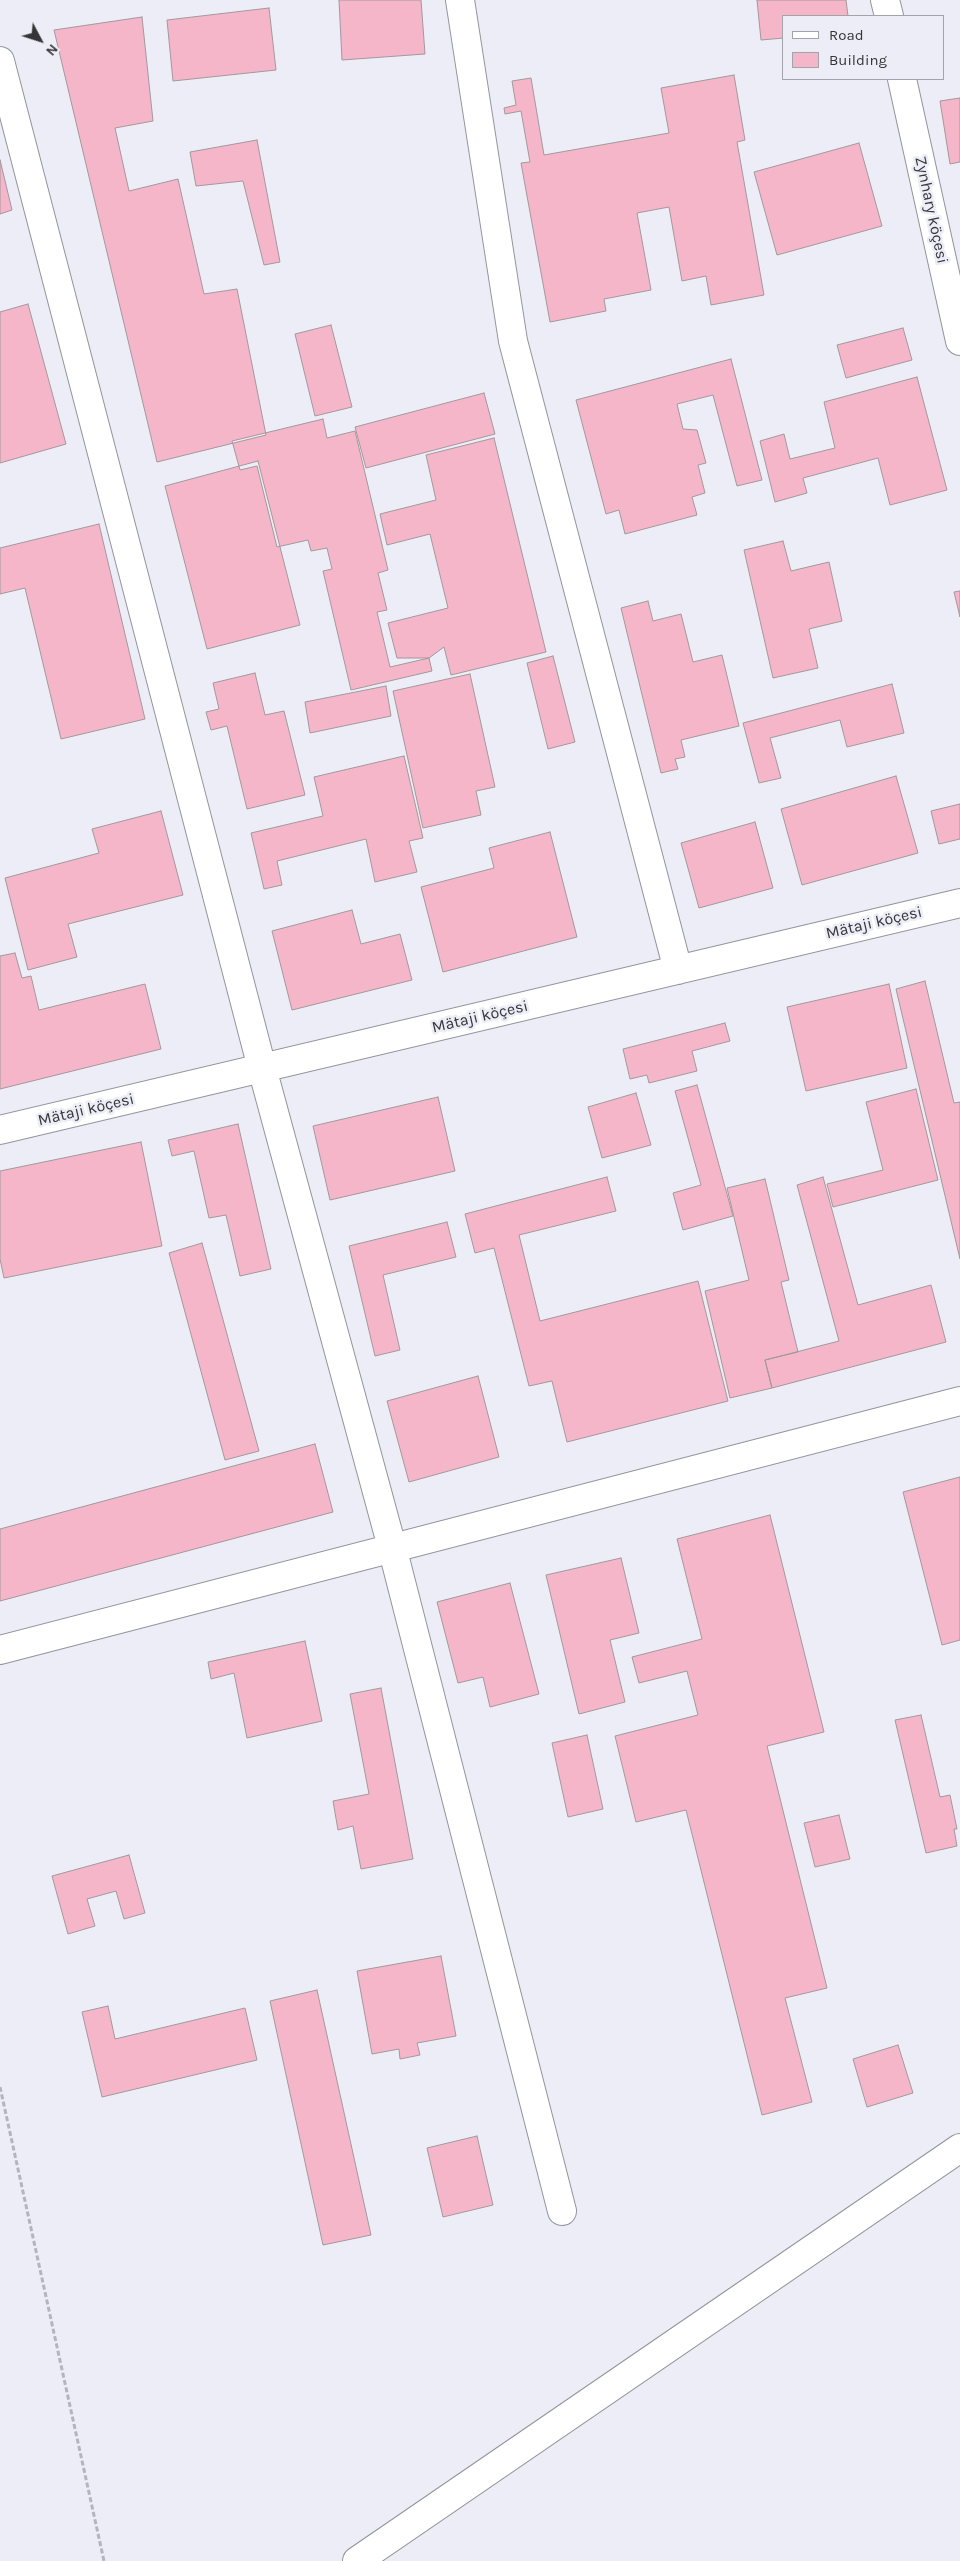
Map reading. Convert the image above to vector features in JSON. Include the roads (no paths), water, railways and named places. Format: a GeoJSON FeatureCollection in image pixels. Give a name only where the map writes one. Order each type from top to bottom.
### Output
{"type":"FeatureCollection","features":[{"type":"Feature","properties":{"kind":"street"},"geometry":{"type":"LineString","coordinates":[[460,0],[514,341],[678,970]]}},
{"type":"Feature","properties":{"kind":"street"},"geometry":{"type":"LineString","coordinates":[[885,0],[888,15]]}},
{"type":"Feature","properties":{"kind":"street"},"geometry":{"type":"LineString","coordinates":[[0,61],[262,1068],[392,1547],[562,2211]]}},
{"type":"Feature","properties":{"kind":"street","name":"Zynhary köçesi"},"geometry":{"type":"LineString","coordinates":[[902,80],[960,341]]}},
{"type":"Feature","properties":{"kind":"street","name":"Mätaji köçesi"},"geometry":{"type":"LineString","coordinates":[[0,1130],[960,903]]}},
{"type":"Feature","properties":{"kind":"street"},"geometry":{"type":"LineString","coordinates":[[0,1650],[960,1401]]}},
{"type":"Feature","properties":{"kind":"street"},"geometry":{"type":"LineString","coordinates":[[357,2561],[960,2148]]}}]}
